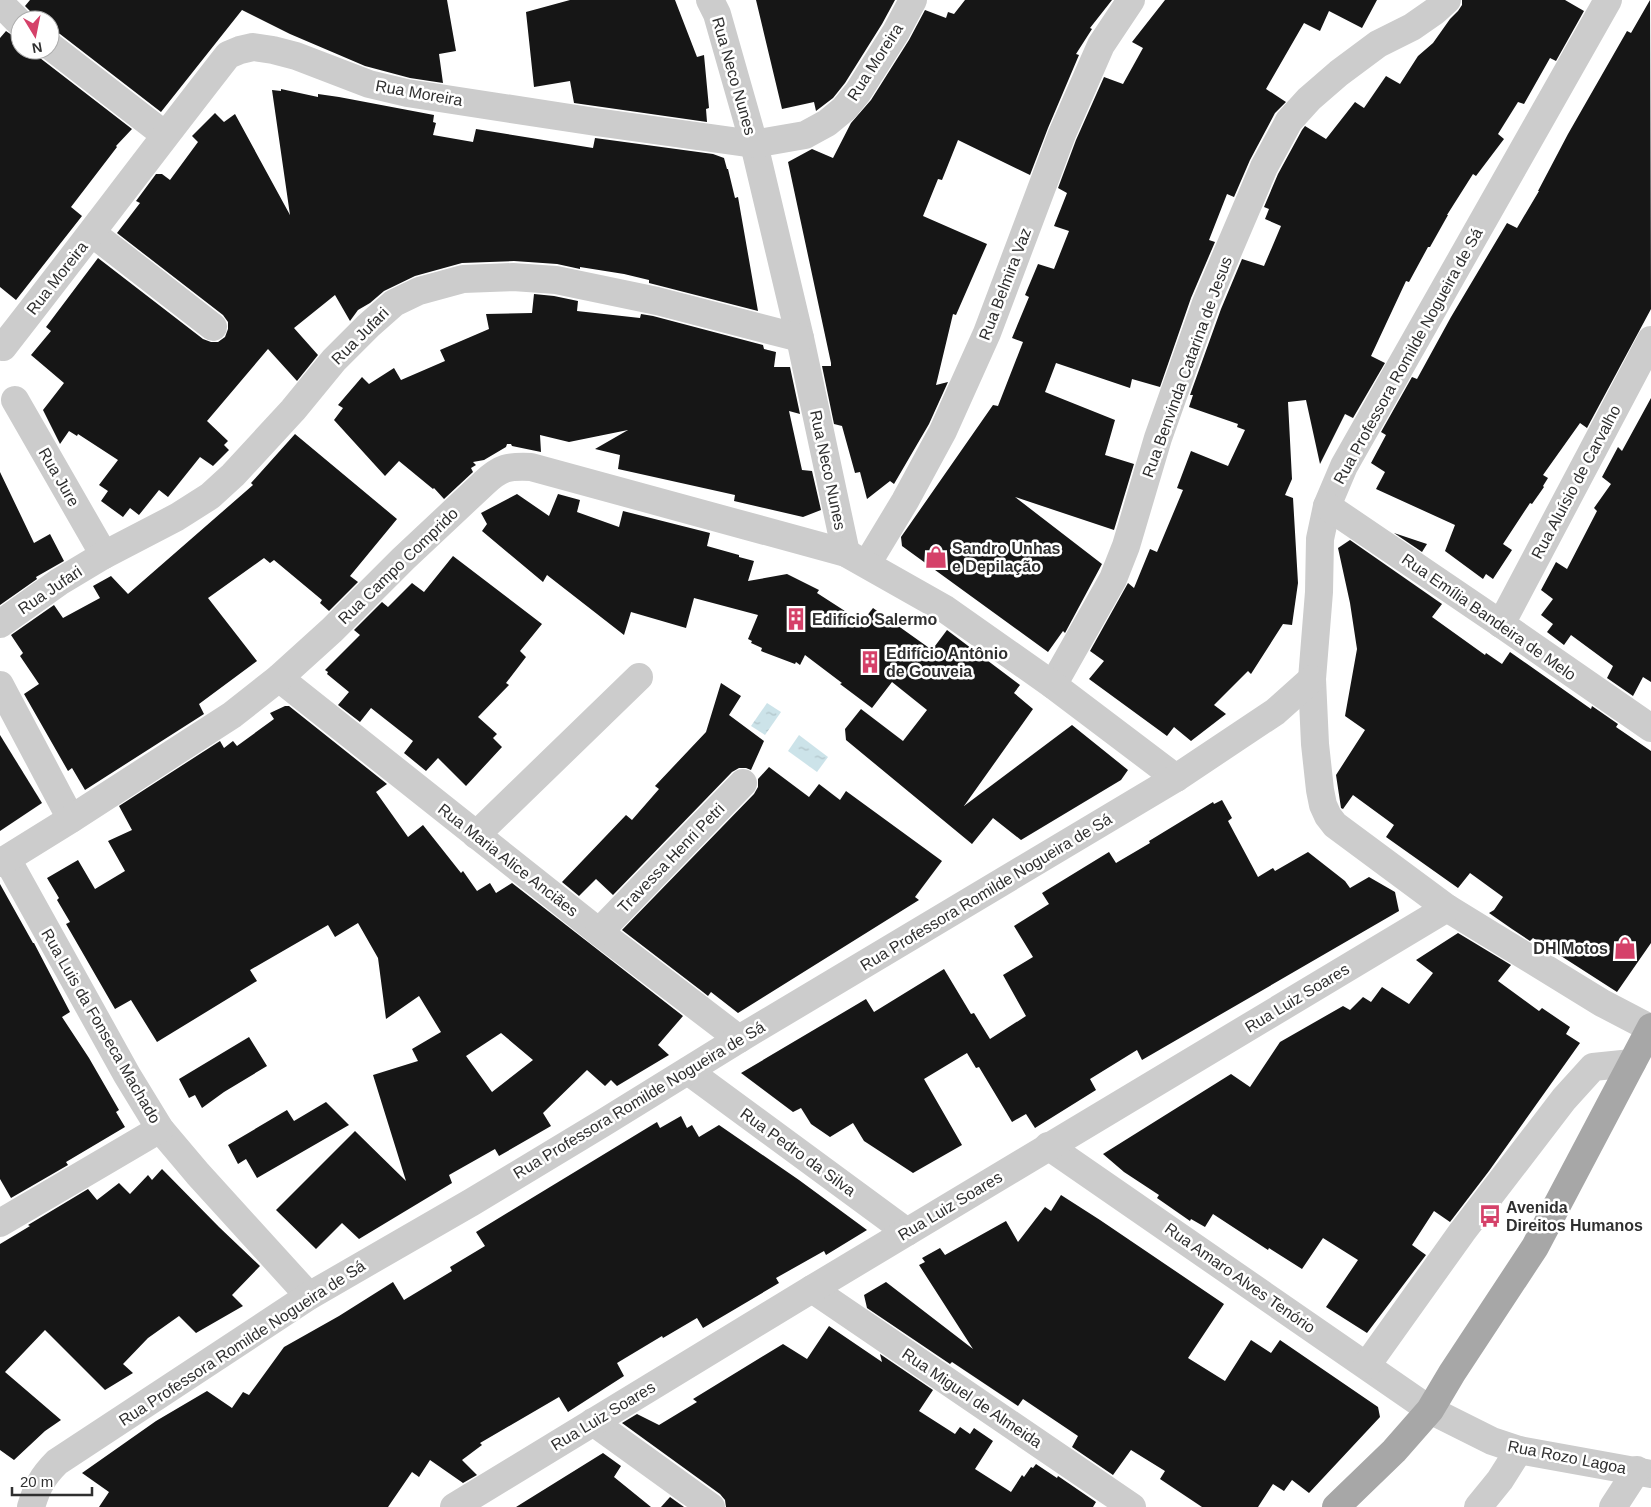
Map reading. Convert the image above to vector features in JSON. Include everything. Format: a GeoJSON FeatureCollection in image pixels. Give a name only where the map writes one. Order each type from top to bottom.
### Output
{"type":"FeatureCollection","features":[{"type":"Feature","properties":{"kind":"main road"},"geometry":{"type":"LineString","coordinates":[[1336,1507],[1394,1451],[1430,1410],[1452,1373],[1535,1247],[1651,1028]]}},
{"type":"Feature","properties":{"kind":"street","name":"Rua Neco Nunes"},"geometry":{"type":"LineString","coordinates":[[710,0],[717,14],[754,144],[800,338],[856,558]]}},
{"type":"Feature","properties":{"kind":"street","name":"Rua Moreira"},"geometry":{"type":"LineString","coordinates":[[3,347],[228,55],[240,50],[253,48],[296,56],[369,84],[407,93],[754,144],[805,136],[827,123],[844,109],[863,85],[896,32],[913,0]]}},
{"type":"Feature","properties":{"kind":"street","name":"Rua Belmira Vaz"},"geometry":{"type":"LineString","coordinates":[[856,558],[905,501],[943,431],[987,333],[1062,134],[1101,45],[1131,0]]}},
{"type":"Feature","properties":{"kind":"street","name":"Rua Benvinda Catarina de Jesus"},"geometry":{"type":"LineString","coordinates":[[1053,685],[1114,579],[1126,546],[1158,438],[1206,303],[1264,167],[1289,121],[1309,99],[1339,73],[1378,44],[1412,27],[1446,0]]}},
{"type":"Feature","properties":{"kind":"street","name":"Rua Professora Romilde Nogueira de Sá"},"geometry":{"type":"LineString","coordinates":[[31,1507],[35,1491],[44,1476],[57,1462],[308,1296],[480,1197],[739,1039],[1176,778],[1275,712],[1312,679],[1319,592],[1320,539],[1327,506],[1344,466],[1608,0]]}},
{"type":"Feature","properties":{"kind":"street"},"geometry":{"type":"LineString","coordinates":[[0,3],[10,13]]}},
{"type":"Feature","properties":{"kind":"street"},"geometry":{"type":"LineString","coordinates":[[60,54],[165,135]]}},
{"type":"Feature","properties":{"kind":"street"},"geometry":{"type":"LineString","coordinates":[[92,233],[213,327]]}},
{"type":"Feature","properties":{"kind":"street","name":"Rua Jufari"},"geometry":{"type":"LineString","coordinates":[[0,624],[59,582],[104,555],[177,517],[210,496],[233,476],[260,447],[294,410],[334,360],[368,326],[394,303],[419,291],[464,279],[513,277],[556,280],[656,301],[800,338]]}},
{"type":"Feature","properties":{"kind":"street","name":"Rua Aluísio de Carvalho"},"geometry":{"type":"LineString","coordinates":[[1501,624],[1650,348]]}},
{"type":"Feature","properties":{"kind":"street","name":"Rua Jure"},"geometry":{"type":"LineString","coordinates":[[14,400],[104,555]]}},
{"type":"Feature","properties":{"kind":"street","name":"Rua Campo Comprido"},"geometry":{"type":"LineString","coordinates":[[3,861],[232,715],[279,678],[332,630],[403,559],[497,472],[512,467],[531,467],[856,558]]}},
{"type":"Feature","properties":{"kind":"street","name":"Rua Emília Bandeira de Melo"},"geometry":{"type":"LineString","coordinates":[[1327,506],[1651,728]]}},
{"type":"Feature","properties":{"kind":"street"},"geometry":{"type":"LineString","coordinates":[[856,558],[946,609],[1053,685],[1176,778]]}},
{"type":"Feature","properties":{"kind":"street"},"geometry":{"type":"LineString","coordinates":[[476,835],[639,677]]}},
{"type":"Feature","properties":{"kind":"street","name":"Rua Maria Alice Anciães"},"geometry":{"type":"LineString","coordinates":[[279,678],[599,932],[739,1039]]}},
{"type":"Feature","properties":{"kind":"street"},"geometry":{"type":"LineString","coordinates":[[1312,679],[1315,744],[1320,790],[1323,805],[1335,825],[1447,908],[1602,1003],[1651,1028]]}},
{"type":"Feature","properties":{"kind":"street"},"geometry":{"type":"LineString","coordinates":[[0,685],[71,819]]}},
{"type":"Feature","properties":{"kind":"street","name":"Travessa Henri Petri"},"geometry":{"type":"LineString","coordinates":[[599,932],[743,783]]}},
{"type":"Feature","properties":{"kind":"street","name":"Rua Luis da Fonseca Machado"},"geometry":{"type":"LineString","coordinates":[[3,861],[160,1129],[308,1296]]}},
{"type":"Feature","properties":{"kind":"street","name":"Rua Luiz Soares"},"geometry":{"type":"LineString","coordinates":[[454,1507],[1048,1146],[1447,908]]}},
{"type":"Feature","properties":{"kind":"street"},"geometry":{"type":"LineString","coordinates":[[1367,1365],[1462,1232],[1564,1098],[1593,1067],[1632,1063]]}},
{"type":"Feature","properties":{"kind":"street","name":"Rua Pedro da Silva"},"geometry":{"type":"LineString","coordinates":[[688,1071],[907,1232]]}},
{"type":"Feature","properties":{"kind":"street"},"geometry":{"type":"LineString","coordinates":[[0,1223],[160,1129]]}},
{"type":"Feature","properties":{"kind":"street","name":"Rua Amaro Alves Tenório"},"geometry":{"type":"LineString","coordinates":[[1048,1146],[1430,1410]]}},
{"type":"Feature","properties":{"kind":"street","name":"Rua Miguel de Almeida"},"geometry":{"type":"LineString","coordinates":[[812,1289],[1132,1507]]}},
{"type":"Feature","properties":{"kind":"street","name":"Rua Rozo Lagoa"},"geometry":{"type":"LineString","coordinates":[[1430,1410],[1492,1441],[1519,1450],[1644,1472]]}},
{"type":"Feature","properties":{"kind":"street"},"geometry":{"type":"LineString","coordinates":[[593,1422],[711,1507]]}},
{"type":"Feature","properties":{"kind":"street"},"geometry":{"type":"LineString","coordinates":[[1478,1507],[1500,1480],[1519,1450]]}},
{"type":"Feature","properties":{"kind":"street"},"geometry":{"type":"LineString","coordinates":[[1613,1507],[1644,1472]]}},
{"type":"Feature","properties":{"kind":"water"},"geometry":{"type":"Polygon","coordinates":[[[767,703],[781,712],[765,735],[751,726],[767,703]]]}},
{"type":"Feature","properties":{"kind":"water"},"geometry":{"type":"Polygon","coordinates":[[[799,735],[828,757],[817,772],[788,751],[799,735]]]}},
{"type":"Feature","properties":{"kind":"building"},"geometry":{"type":"Polygon","coordinates":[[[30,0],[447,0],[456,51],[439,54],[443,83],[410,78],[365,66],[290,34],[242,10],[161,112],[60,34],[60,10],[29,10],[25,6],[30,0]]]}},
{"type":"Feature","properties":{"kind":"building"},"geometry":{"type":"Polygon","coordinates":[[[570,0],[675,0],[697,57],[704,55],[709,108],[706,109],[707,122],[574,103],[570,81],[534,87],[526,12],[570,0]]]}},
{"type":"Feature","properties":{"kind":"building"},"geometry":{"type":"Polygon","coordinates":[[[756,0],[895,0],[845,83],[833,98],[816,111],[814,102],[782,109],[756,0]]]}},
{"type":"Feature","properties":{"kind":"building"},"geometry":{"type":"Polygon","coordinates":[[[965,0],[1112,0],[1090,28],[1092,29],[1076,54],[1079,55],[1030,175],[958,140],[942,180],[938,179],[923,216],[987,244],[956,315],[953,314],[936,385],[948,382],[929,424],[894,484],[890,481],[867,499],[860,472],[855,473],[842,426],[834,424],[822,366],[831,366],[831,363],[788,162],[812,149],[833,158],[851,123],[871,100],[909,40],[925,10],[946,18],[948,12],[954,14],[965,0]]]}},
{"type":"Feature","properties":{"kind":"building"},"geometry":{"type":"Polygon","coordinates":[[[1165,0],[1377,0],[1362,28],[1329,11],[1320,31],[1304,23],[1266,89],[1286,102],[1275,113],[1250,160],[1234,197],[1227,194],[1209,240],[1215,242],[1191,298],[1160,387],[1132,379],[1130,388],[1056,363],[1045,392],[1115,420],[1105,455],[1134,464],[1114,530],[1015,497],[1102,564],[1065,633],[1063,631],[1048,652],[902,546],[901,537],[993,405],[998,406],[1023,342],[1012,338],[1029,297],[1025,295],[1038,264],[1054,269],[1069,231],[1054,226],[1067,193],[1058,188],[1076,140],[1104,77],[1123,84],[1143,48],[1132,42],[1165,0]]]}},
{"type":"Feature","properties":{"kind":"building"},"geometry":{"type":"Polygon","coordinates":[[[1462,0],[1565,0],[1584,11],[1556,61],[1550,58],[1524,104],[1518,102],[1498,134],[1504,139],[1476,176],[1473,174],[1409,282],[1406,281],[1371,356],[1385,363],[1353,418],[1345,414],[1320,464],[1306,400],[1288,402],[1292,479],[1285,495],[1293,498],[1298,583],[1292,625],[1283,624],[1251,674],[1248,671],[1214,705],[1226,714],[1191,741],[1174,727],[1167,736],[1089,679],[1104,661],[1090,651],[1128,583],[1134,588],[1150,549],[1157,552],[1183,490],[1177,488],[1191,451],[1228,466],[1245,430],[1237,427],[1238,424],[1189,407],[1193,395],[1190,395],[1221,309],[1242,259],[1264,266],[1281,226],[1265,219],[1269,209],[1264,207],[1278,174],[1305,126],[1326,139],[1355,102],[1364,108],[1386,76],[1400,84],[1418,56],[1433,43],[1458,11],[1462,5],[1462,0]]]}},
{"type":"Feature","properties":{"kind":"building"},"geometry":{"type":"Polygon","coordinates":[[[1650,0],[1651,309],[1587,428],[1580,423],[1543,475],[1548,478],[1544,487],[1532,504],[1530,503],[1503,544],[1512,550],[1493,579],[1486,574],[1483,579],[1445,551],[1455,525],[1376,489],[1385,472],[1371,463],[1386,435],[1381,432],[1412,377],[1417,379],[1451,317],[1507,223],[1517,228],[1627,31],[1631,33],[1650,0]]]}},
{"type":"Feature","properties":{"kind":"building"},"geometry":{"type":"Polygon","coordinates":[[[6,31],[10,34],[10,60],[43,60],[132,129],[116,146],[71,207],[82,216],[16,300],[0,287],[0,38],[6,31]]]}},
{"type":"Feature","properties":{"kind":"building"},"geometry":{"type":"Polygon","coordinates":[[[281,89],[318,97],[318,94],[339,97],[434,115],[433,122],[436,123],[433,135],[473,142],[476,129],[593,148],[595,138],[713,154],[724,158],[735,198],[738,197],[758,311],[649,283],[649,280],[624,274],[580,267],[580,269],[557,264],[514,261],[462,263],[415,276],[384,291],[358,310],[350,321],[335,295],[294,328],[318,355],[297,381],[268,349],[207,421],[228,441],[224,445],[229,450],[213,466],[200,457],[168,497],[159,490],[139,515],[130,508],[123,517],[101,501],[108,491],[99,485],[118,460],[78,434],[77,436],[69,431],[60,444],[43,410],[64,383],[31,355],[51,331],[46,327],[98,258],[203,339],[218,342],[225,337],[228,322],[223,315],[117,233],[140,203],[136,201],[156,174],[162,174],[170,180],[198,142],[192,136],[215,113],[224,122],[235,114],[290,215],[272,90],[281,91],[281,89]]]}},
{"type":"Feature","properties":{"kind":"building"},"geometry":{"type":"Polygon","coordinates":[[[534,294],[578,301],[577,311],[640,318],[641,314],[653,316],[763,345],[764,349],[776,352],[774,367],[790,367],[800,414],[789,411],[802,470],[812,471],[821,510],[803,517],[734,501],[735,495],[618,469],[620,455],[595,449],[628,430],[569,442],[540,435],[541,452],[507,444],[506,447],[484,460],[473,462],[476,465],[471,468],[473,472],[444,499],[434,488],[399,461],[385,476],[334,420],[343,408],[338,405],[362,377],[369,384],[394,368],[401,380],[445,361],[440,350],[489,329],[486,314],[532,313],[534,294]]]}},
{"type":"Feature","properties":{"kind":"building"},"geometry":{"type":"Polygon","coordinates":[[[1651,398],[1651,682],[1643,677],[1633,696],[1607,678],[1613,666],[1571,635],[1564,645],[1547,632],[1553,624],[1541,615],[1553,599],[1541,590],[1556,562],[1567,569],[1597,511],[1594,508],[1611,484],[1602,477],[1618,447],[1622,451],[1651,398]]]}},
{"type":"Feature","properties":{"kind":"building"},"geometry":{"type":"Polygon","coordinates":[[[295,434],[397,519],[350,576],[358,582],[329,611],[320,603],[322,600],[274,560],[270,563],[264,558],[208,598],[257,661],[199,704],[204,714],[85,790],[72,768],[68,771],[24,694],[39,684],[20,656],[23,653],[11,635],[54,605],[63,618],[100,598],[93,586],[111,576],[128,594],[253,485],[251,483],[295,434]]]}},
{"type":"Feature","properties":{"kind":"building"},"geometry":{"type":"Polygon","coordinates":[[[0,472],[34,543],[50,534],[64,561],[36,577],[37,579],[0,605],[0,472]]]}},
{"type":"Feature","properties":{"kind":"building"},"geometry":{"type":"Polygon","coordinates":[[[517,494],[549,516],[558,494],[580,500],[577,512],[619,527],[623,511],[710,533],[707,546],[754,561],[748,581],[787,574],[819,590],[817,593],[862,622],[873,608],[932,650],[947,630],[1020,685],[1014,693],[1033,709],[964,806],[1072,725],[1128,770],[1121,780],[1021,840],[993,818],[972,844],[846,740],[845,729],[861,709],[903,741],[927,710],[892,682],[872,708],[805,655],[800,665],[796,662],[795,664],[761,651],[762,648],[751,643],[752,641],[748,639],[758,615],[694,598],[686,628],[631,612],[624,635],[547,575],[543,582],[482,531],[487,524],[481,513],[517,494]]]}},
{"type":"Feature","properties":{"kind":"building"},"geometry":{"type":"Polygon","coordinates":[[[1394,533],[1427,544],[1422,552],[1394,533]]]}},
{"type":"Feature","properties":{"kind":"building"},"geometry":{"type":"Polygon","coordinates":[[[1350,540],[1442,604],[1432,617],[1485,655],[1486,653],[1502,664],[1510,652],[1591,709],[1592,706],[1618,724],[1616,727],[1651,751],[1651,943],[1617,992],[1533,938],[1530,941],[1489,913],[1494,910],[1503,897],[1470,873],[1458,888],[1386,837],[1394,825],[1353,795],[1343,809],[1341,808],[1336,775],[1365,730],[1345,716],[1357,649],[1350,603],[1338,548],[1350,540]]]}},
{"type":"Feature","properties":{"kind":"building"},"geometry":{"type":"Polygon","coordinates":[[[453,556],[542,624],[520,651],[526,657],[506,683],[509,685],[478,717],[497,734],[493,738],[502,747],[466,786],[438,758],[426,771],[404,753],[413,741],[371,708],[360,722],[338,705],[349,692],[327,674],[328,672],[325,670],[360,635],[354,630],[382,602],[388,607],[412,583],[424,592],[453,556]]]}},
{"type":"Feature","properties":{"kind":"building"},"geometry":{"type":"Polygon","coordinates":[[[721,683],[741,696],[729,715],[764,741],[751,770],[739,768],[732,772],[613,895],[596,879],[579,896],[562,882],[626,815],[632,820],[659,789],[655,786],[706,732],[721,683]]]}},
{"type":"Feature","properties":{"kind":"building"},"geometry":{"type":"Polygon","coordinates":[[[289,706],[387,784],[376,792],[408,837],[423,825],[461,873],[463,871],[477,891],[490,883],[496,893],[512,883],[683,1016],[658,1045],[669,1055],[617,1086],[611,1080],[605,1086],[587,1070],[543,1113],[551,1126],[499,1156],[495,1149],[449,1175],[452,1183],[359,1239],[342,1223],[316,1249],[276,1210],[355,1131],[406,1181],[373,1075],[418,1061],[412,1049],[441,1032],[419,996],[386,1019],[378,958],[358,923],[335,937],[328,925],[250,970],[257,981],[157,1042],[131,1000],[115,1009],[66,924],[70,922],[47,878],[78,860],[95,889],[125,871],[108,841],[132,830],[119,806],[220,741],[224,748],[233,741],[237,746],[274,719],[270,713],[289,706]],[[501,1033],[466,1056],[492,1092],[533,1060],[501,1033]]]}},
{"type":"Feature","properties":{"kind":"building"},"geometry":{"type":"Polygon","coordinates":[[[0,735],[42,803],[0,831],[0,735]]]}},
{"type":"Feature","properties":{"kind":"building"},"geometry":{"type":"Polygon","coordinates":[[[769,767],[809,797],[819,784],[840,800],[846,791],[942,861],[915,897],[919,900],[738,1013],[711,992],[708,996],[622,930],[754,794],[758,787],[758,779],[769,767]]]}},
{"type":"Feature","properties":{"kind":"building"},"geometry":{"type":"Polygon","coordinates":[[[1222,800],[1232,818],[1228,821],[1258,877],[1273,868],[1275,871],[1308,852],[1345,881],[1350,888],[1369,877],[1395,892],[1399,911],[1142,1060],[1137,1050],[1090,1079],[1096,1090],[1035,1128],[1026,1114],[1012,1122],[979,1067],[976,1068],[967,1053],[924,1079],[962,1145],[913,1173],[864,1141],[853,1123],[830,1137],[811,1124],[801,1108],[793,1112],[741,1073],[866,999],[874,1012],[944,969],[971,1014],[974,1013],[990,1039],[1026,1016],[1003,975],[1033,957],[1014,926],[1049,904],[1042,893],[1109,852],[1116,863],[1213,802],[1214,804],[1222,800]]]}},
{"type":"Feature","properties":{"kind":"building"},"geometry":{"type":"Polygon","coordinates":[[[0,884],[34,943],[70,1012],[62,1017],[89,1058],[119,1110],[116,1112],[125,1127],[66,1162],[68,1165],[11,1198],[0,1179],[0,884]]]}},
{"type":"Feature","properties":{"kind":"building"},"geometry":{"type":"Polygon","coordinates":[[[1458,933],[1511,965],[1498,981],[1539,1011],[1542,1008],[1570,1027],[1566,1034],[1580,1043],[1489,1171],[1450,1222],[1434,1211],[1412,1245],[1426,1255],[1367,1333],[1326,1307],[1358,1260],[1323,1238],[1302,1269],[1269,1248],[1268,1250],[1213,1214],[1205,1227],[1191,1219],[1190,1221],[1157,1198],[1159,1195],[1124,1172],[1103,1154],[1231,1074],[1250,1087],[1280,1042],[1343,1006],[1350,1010],[1363,997],[1371,1002],[1382,987],[1409,1004],[1433,973],[1416,960],[1458,933]]]}},
{"type":"Feature","properties":{"kind":"building"},"geometry":{"type":"Polygon","coordinates":[[[249,1037],[267,1066],[202,1108],[195,1095],[189,1098],[179,1079],[249,1037]]]}},
{"type":"Feature","properties":{"kind":"building"},"geometry":{"type":"Polygon","coordinates":[[[326,1102],[349,1125],[257,1178],[246,1159],[238,1164],[228,1145],[287,1110],[294,1121],[326,1102]]]}},
{"type":"Feature","properties":{"kind":"building"},"geometry":{"type":"Polygon","coordinates":[[[681,1116],[687,1128],[692,1125],[699,1137],[719,1125],[867,1230],[826,1255],[824,1251],[776,1278],[779,1283],[703,1328],[697,1318],[617,1363],[624,1376],[568,1412],[559,1397],[480,1443],[482,1445],[462,1460],[477,1475],[463,1483],[430,1460],[419,1477],[412,1472],[388,1507],[99,1507],[109,1492],[82,1473],[156,1421],[207,1391],[232,1408],[243,1392],[249,1395],[284,1347],[339,1316],[393,1282],[404,1300],[452,1271],[450,1267],[485,1246],[476,1232],[657,1122],[660,1128],[681,1116]]]}},
{"type":"Feature","properties":{"kind":"building"},"geometry":{"type":"Polygon","coordinates":[[[162,1169],[260,1266],[232,1295],[243,1306],[196,1333],[179,1316],[148,1338],[123,1364],[133,1373],[105,1390],[45,1330],[5,1372],[61,1420],[45,1431],[14,1460],[0,1450],[0,1244],[88,1189],[97,1200],[119,1183],[130,1194],[148,1175],[152,1180],[162,1169]]]}},
{"type":"Feature","properties":{"kind":"building"},"geometry":{"type":"Polygon","coordinates":[[[1061,1195],[1224,1304],[1188,1358],[1225,1381],[1251,1340],[1271,1353],[1280,1340],[1378,1407],[1380,1417],[1309,1493],[1292,1480],[1284,1491],[1273,1484],[1258,1507],[1202,1507],[1160,1479],[1165,1471],[1131,1450],[1113,1475],[1072,1447],[1078,1436],[1023,1399],[1018,1406],[952,1362],[950,1364],[867,1308],[864,1295],[886,1282],[973,1349],[919,1265],[925,1262],[922,1258],[940,1248],[945,1255],[1006,1221],[1018,1242],[1045,1207],[1051,1211],[1061,1195]]]}},
{"type":"Feature","properties":{"kind":"building"},"geometry":{"type":"Polygon","coordinates":[[[829,1326],[882,1362],[880,1354],[933,1390],[919,1411],[955,1434],[960,1427],[970,1434],[974,1428],[993,1441],[975,1469],[1011,1492],[1022,1475],[1024,1477],[1031,1467],[1033,1468],[1036,1464],[1057,1478],[1058,1476],[1096,1502],[1093,1507],[726,1507],[725,1500],[720,1494],[622,1423],[637,1414],[659,1425],[697,1402],[693,1399],[783,1344],[807,1359],[829,1326]]]}},
{"type":"Feature","properties":{"kind":"building"},"geometry":{"type":"Polygon","coordinates":[[[603,1453],[621,1466],[614,1477],[651,1507],[516,1507],[603,1453]]]}},
{"type":"Feature","properties":{"kind":"building"},"geometry":{"type":"Polygon","coordinates":[[[670,1497],[684,1507],[661,1507],[670,1497]]]}},
{"type":"Feature","properties":{"kind":"place","name":"Sandro Unhas e Depilação"},"geometry":{"type":"Point","coordinates":[936,557]}},
{"type":"Feature","properties":{"kind":"place","name":"Edifício Salermo"},"geometry":{"type":"Point","coordinates":[796,619]}},
{"type":"Feature","properties":{"kind":"place","name":"Edifício Antônio de Gouveia"},"geometry":{"type":"Point","coordinates":[870,662]}},
{"type":"Feature","properties":{"kind":"place","name":"DH Motos"},"geometry":{"type":"Point","coordinates":[1625,948]}},
{"type":"Feature","properties":{"kind":"place","name":"Avenida Direitos Humanos"},"geometry":{"type":"Point","coordinates":[1490,1216]}}]}
